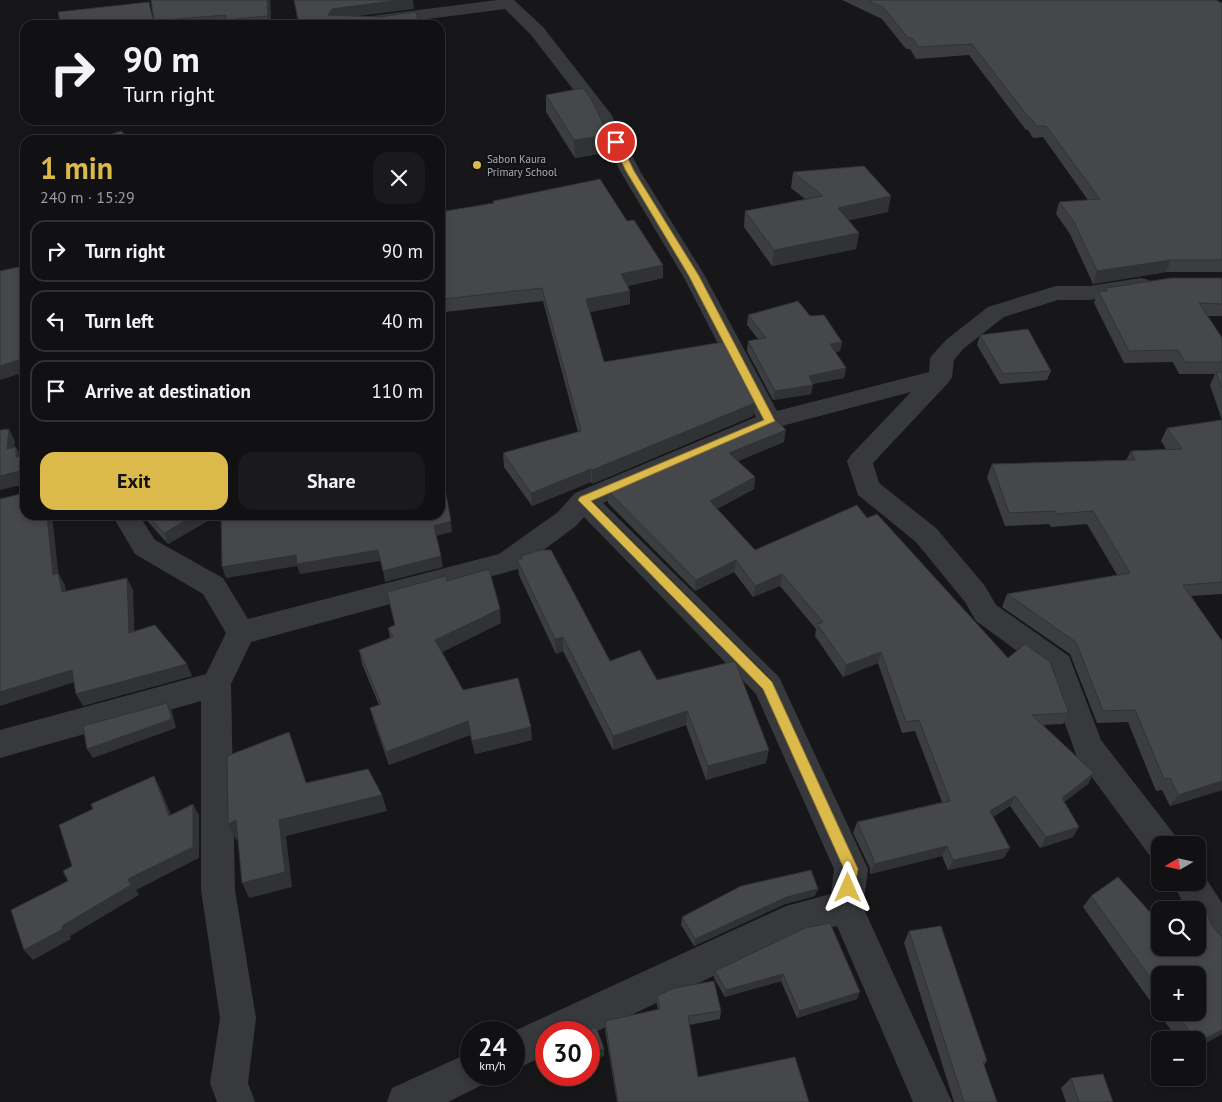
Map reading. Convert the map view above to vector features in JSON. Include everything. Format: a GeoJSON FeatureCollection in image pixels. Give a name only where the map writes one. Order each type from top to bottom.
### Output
{"type":"FeatureCollection","features":[{"type":"Feature","properties":{"kind":"street"},"geometry":{"type":"LineString","coordinates":[[376,20],[507,2],[537,31],[602,114],[630,171],[694,276],[770,421]]}},
{"type":"Feature","properties":{"kind":"street"},"geometry":{"type":"LineString","coordinates":[[1155,836],[1088,747],[1058,665],[986,613],[975,594],[926,535],[867,488],[860,461],[940,377],[942,358],[955,344],[996,312],[1056,293],[1089,293],[1166,281]]}},
{"type":"Feature","properties":{"kind":"street"},"geometry":{"type":"LineString","coordinates":[[236,1102],[229,1083],[238,1018],[218,890],[216,684],[241,633],[508,562],[567,518],[584,500],[770,421],[940,377]]}},
{"type":"Feature","properties":{"kind":"street"},"geometry":{"type":"LineString","coordinates":[[584,500],[768,686],[851,869],[846,907],[933,1102]]}},
{"type":"Feature","properties":{"kind":"street"},"geometry":{"type":"LineString","coordinates":[[128,520],[145,547],[213,586],[241,633]]}},
{"type":"Feature","properties":{"kind":"street"},"geometry":{"type":"LineString","coordinates":[[0,744],[216,684]]}},
{"type":"Feature","properties":{"kind":"street"},"geometry":{"type":"LineString","coordinates":[[1195,891],[1222,934]]}},
{"type":"Feature","properties":{"kind":"street"},"geometry":{"type":"LineString","coordinates":[[578,1021],[798,918],[846,907]]}},
{"type":"Feature","properties":{"kind":"street"},"geometry":{"type":"LineString","coordinates":[[406,1102],[460,1076]]}},
{"type":"Feature","properties":{"kind":"building"},"geometry":{"type":"Polygon","coordinates":[[[151,0],[267,0],[268,16],[226,20],[226,15],[154,20],[151,0]]]}},
{"type":"Feature","properties":{"kind":"building"},"geometry":{"type":"Polygon","coordinates":[[[294,0],[401,0],[332,9],[328,15],[379,17],[416,12],[418,20],[414,20],[298,20],[294,0]]]}},
{"type":"Feature","properties":{"kind":"building"},"geometry":{"type":"Polygon","coordinates":[[[867,0],[1217,0],[1222,3],[1222,260],[1171,260],[1097,271],[1074,222],[1059,202],[1100,199],[1046,126],[1036,126],[972,44],[919,47],[912,38],[908,38],[884,8],[867,0]]]}},
{"type":"Feature","properties":{"kind":"building"},"geometry":{"type":"Polygon","coordinates":[[[149,2],[153,20],[60,20],[58,12],[149,2]]]}},
{"type":"Feature","properties":{"kind":"building"},"geometry":{"type":"Polygon","coordinates":[[[583,88],[591,99],[609,135],[574,140],[546,95],[583,88]]]}},
{"type":"Feature","properties":{"kind":"building"},"geometry":{"type":"Polygon","coordinates":[[[121,131],[125,135],[109,135],[121,131]]]}},
{"type":"Feature","properties":{"kind":"building"},"geometry":{"type":"Polygon","coordinates":[[[864,166],[891,196],[838,208],[859,233],[774,250],[745,211],[823,196],[793,172],[864,166]]]}},
{"type":"Feature","properties":{"kind":"building"},"geometry":{"type":"Polygon","coordinates":[[[600,179],[627,221],[634,220],[663,265],[621,274],[630,291],[586,299],[604,362],[723,342],[755,403],[531,493],[503,453],[581,431],[542,288],[445,299],[445,211],[494,203],[493,201],[600,179]]]}},
{"type":"Feature","properties":{"kind":"building"},"geometry":{"type":"Polygon","coordinates":[[[20,267],[20,360],[0,366],[0,271],[20,267]]]}},
{"type":"Feature","properties":{"kind":"building"},"geometry":{"type":"Polygon","coordinates":[[[1171,278],[1222,278],[1222,304],[1199,303],[1222,338],[1222,362],[1185,362],[1178,350],[1129,351],[1098,291],[1107,291],[1106,288],[1171,278]]]}},
{"type":"Feature","properties":{"kind":"building"},"geometry":{"type":"Polygon","coordinates":[[[798,301],[810,316],[824,315],[842,342],[830,344],[846,368],[809,376],[813,385],[775,391],[748,341],[766,338],[748,315],[798,301]]]}},
{"type":"Feature","properties":{"kind":"building"},"geometry":{"type":"Polygon","coordinates":[[[1028,329],[1051,371],[1003,374],[980,335],[1028,329]]]}},
{"type":"Feature","properties":{"kind":"building"},"geometry":{"type":"Polygon","coordinates":[[[1216,372],[1222,372],[1222,388],[1216,372]]]}},
{"type":"Feature","properties":{"kind":"building"},"geometry":{"type":"Polygon","coordinates":[[[775,419],[786,430],[729,453],[755,477],[710,501],[755,550],[857,505],[867,518],[877,514],[1008,658],[1025,644],[1050,662],[1069,713],[1032,715],[1094,773],[1062,798],[1079,827],[1046,837],[1015,796],[990,811],[1010,848],[953,860],[947,846],[874,864],[857,822],[950,801],[919,720],[906,722],[881,652],[846,665],[817,624],[823,622],[782,574],[755,586],[736,560],[696,580],[608,491],[775,419]]]}},
{"type":"Feature","properties":{"kind":"building"},"geometry":{"type":"Polygon","coordinates":[[[1222,420],[1222,582],[1183,585],[1222,641],[1222,781],[1178,795],[1170,778],[1164,779],[1135,710],[1103,711],[1076,642],[1007,594],[1130,573],[1093,511],[1056,514],[1055,511],[1009,513],[992,464],[1135,460],[1131,451],[1182,449],[1167,428],[1222,420]]]}},
{"type":"Feature","properties":{"kind":"building"},"geometry":{"type":"Polygon","coordinates":[[[9,429],[7,449],[16,447],[16,457],[20,456],[20,471],[0,476],[0,430],[9,429]]]}},
{"type":"Feature","properties":{"kind":"building"},"geometry":{"type":"Polygon","coordinates":[[[445,489],[451,521],[434,526],[441,556],[383,571],[378,550],[297,564],[296,555],[222,567],[221,520],[445,520],[445,489]]]}},
{"type":"Feature","properties":{"kind":"building"},"geometry":{"type":"Polygon","coordinates":[[[20,494],[20,520],[48,520],[53,575],[58,573],[62,592],[127,578],[129,633],[155,625],[187,664],[76,694],[72,670],[0,692],[0,499],[20,494]]]}},
{"type":"Feature","properties":{"kind":"building"},"geometry":{"type":"Polygon","coordinates":[[[152,520],[186,520],[164,533],[152,520]]]}},
{"type":"Feature","properties":{"kind":"building"},"geometry":{"type":"Polygon","coordinates":[[[540,550],[551,550],[610,661],[640,650],[657,680],[735,661],[769,750],[708,766],[687,711],[613,736],[563,637],[555,639],[517,560],[522,559],[521,556],[540,550]]]}},
{"type":"Feature","properties":{"kind":"building"},"geometry":{"type":"Polygon","coordinates":[[[489,569],[500,609],[435,640],[463,690],[518,678],[531,727],[472,741],[468,721],[386,752],[370,708],[381,704],[359,650],[393,637],[388,628],[395,625],[387,592],[446,576],[447,581],[489,569]]]}},
{"type":"Feature","properties":{"kind":"building"},"geometry":{"type":"Polygon","coordinates":[[[167,703],[172,719],[87,749],[83,726],[167,703]]]}},
{"type":"Feature","properties":{"kind":"building"},"geometry":{"type":"Polygon","coordinates":[[[289,732],[306,783],[368,769],[382,795],[279,820],[285,872],[242,883],[236,820],[228,824],[227,756],[289,732]]]}},
{"type":"Feature","properties":{"kind":"building"},"geometry":{"type":"Polygon","coordinates":[[[154,776],[169,816],[193,804],[193,847],[128,879],[131,885],[62,926],[63,929],[24,950],[11,910],[68,881],[63,871],[72,866],[59,825],[93,809],[91,804],[154,776]]]}},
{"type":"Feature","properties":{"kind":"building"},"geometry":{"type":"Polygon","coordinates":[[[811,870],[818,889],[787,897],[695,939],[682,917],[741,886],[811,870]]]}},
{"type":"Feature","properties":{"kind":"building"},"geometry":{"type":"Polygon","coordinates":[[[1118,877],[1151,913],[1151,956],[1206,956],[1206,907],[1211,925],[1222,937],[1222,1030],[1206,1038],[1206,1031],[1190,1031],[1182,1021],[1206,1021],[1206,966],[1151,966],[1151,979],[1091,896],[1118,877]]]}},
{"type":"Feature","properties":{"kind":"building"},"geometry":{"type":"Polygon","coordinates":[[[830,923],[860,992],[799,1011],[783,974],[726,990],[715,971],[805,928],[830,923]]]}},
{"type":"Feature","properties":{"kind":"building"},"geometry":{"type":"Polygon","coordinates":[[[941,926],[987,1061],[983,1062],[997,1102],[964,1102],[909,931],[941,926]]]}},
{"type":"Feature","properties":{"kind":"building"},"geometry":{"type":"Polygon","coordinates":[[[714,981],[721,1011],[688,1016],[698,1077],[795,1057],[809,1102],[618,1102],[605,1021],[660,1009],[657,996],[674,988],[714,981]]]}},
{"type":"Feature","properties":{"kind":"building"},"geometry":{"type":"Polygon","coordinates":[[[600,1038],[604,1049],[600,1050],[600,1038]]]}},
{"type":"Feature","properties":{"kind":"building"},"geometry":{"type":"Polygon","coordinates":[[[1103,1074],[1113,1102],[1079,1102],[1071,1078],[1103,1074]]]}},
{"type":"Feature","properties":{"kind":"place","name":"Sabon Kaura Primary School"},"geometry":{"type":"Point","coordinates":[477,165]}},
{"type":"Feature","properties":{"kind":"route"},"geometry":{"type":"LineString","coordinates":[[616,142],[630,171],[694,276],[770,421],[584,500],[768,686],[851,869],[848,888]]}}]}
